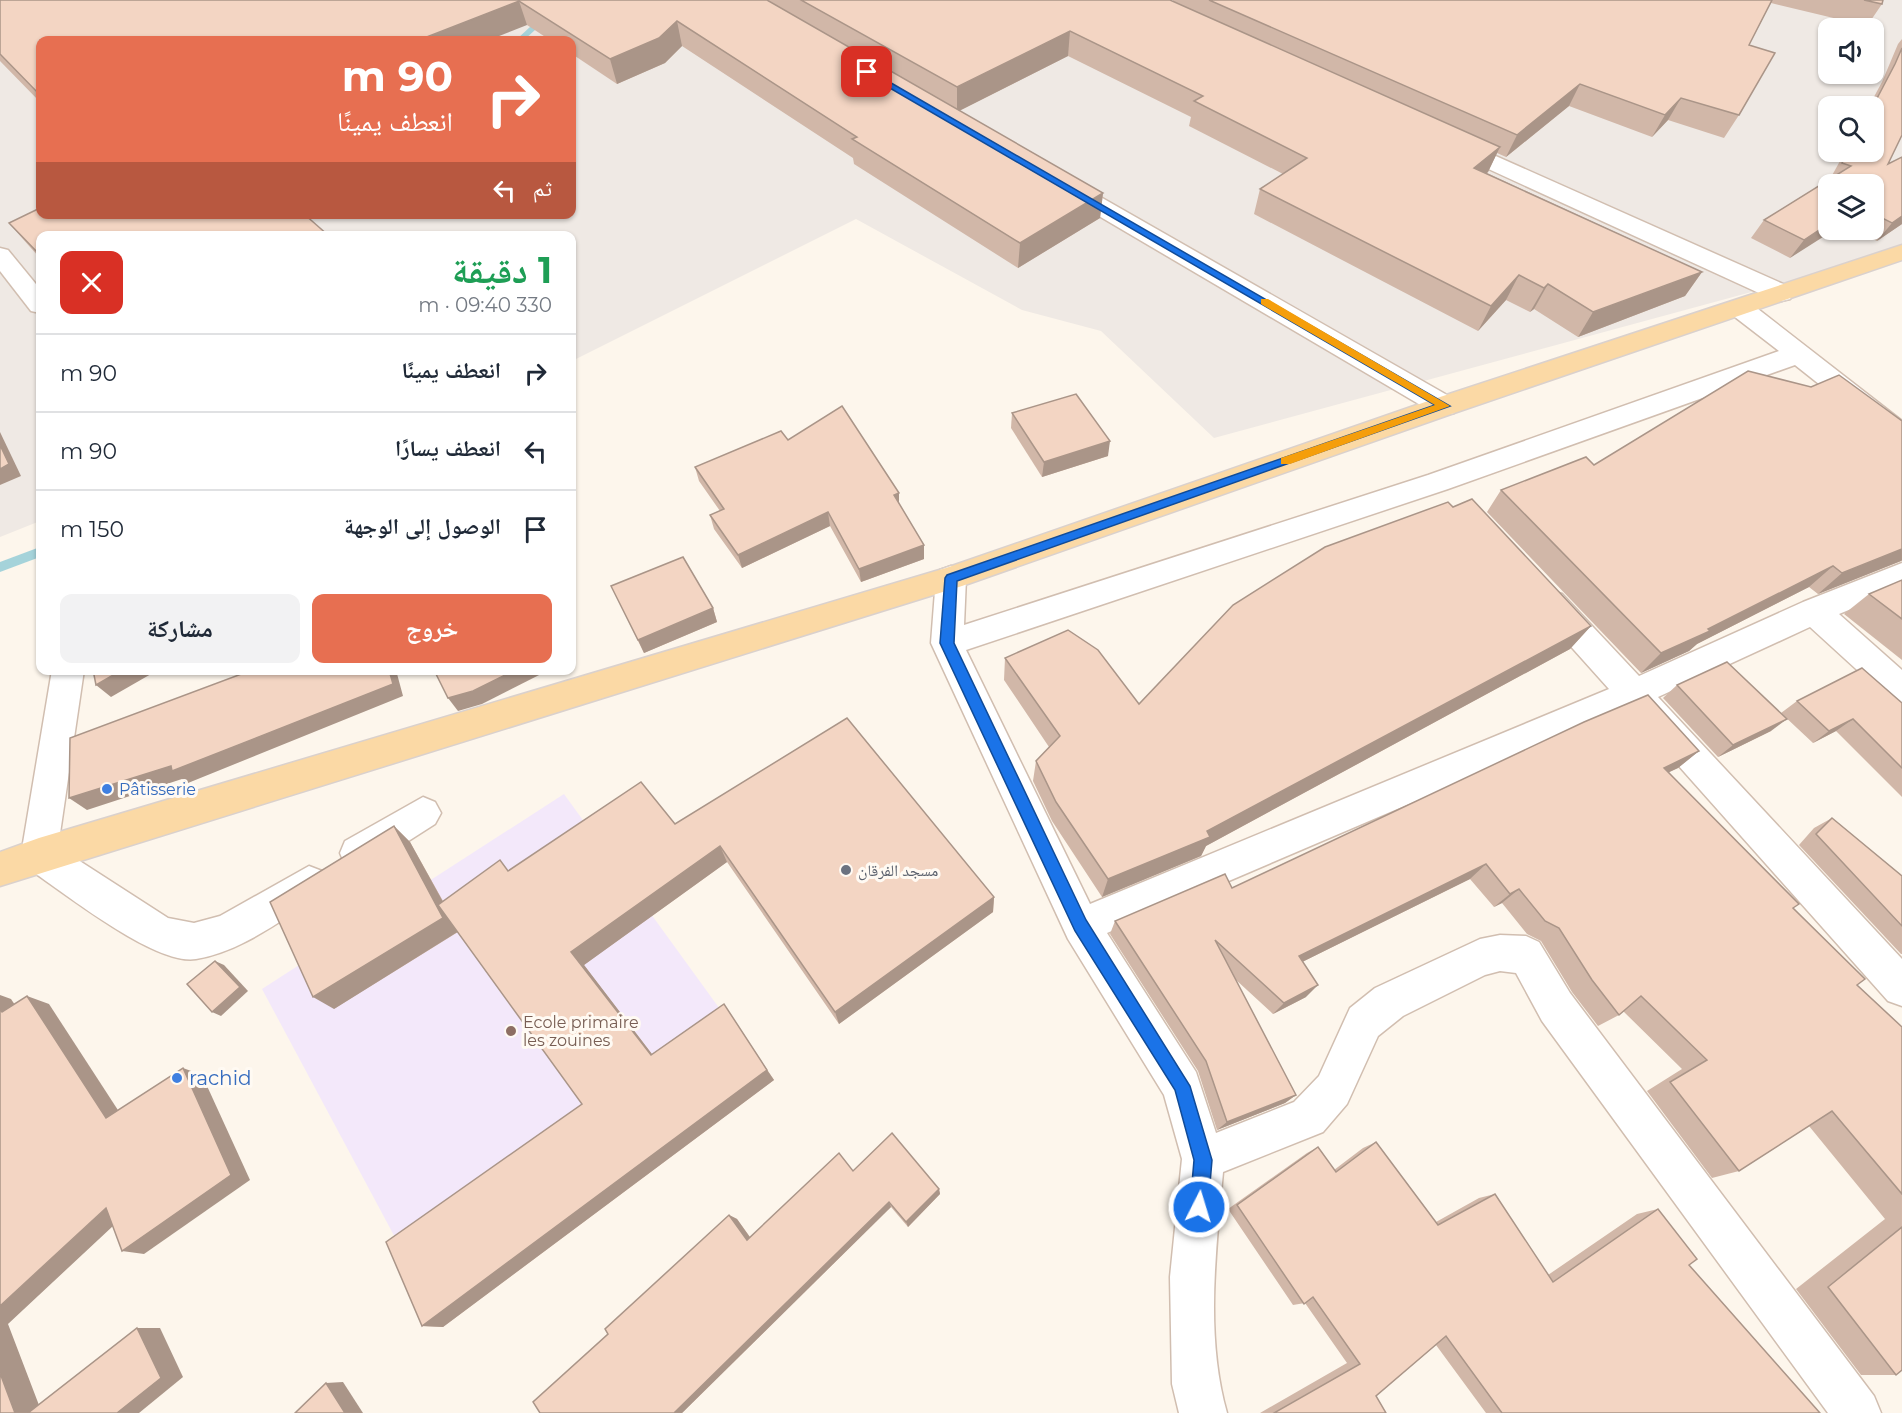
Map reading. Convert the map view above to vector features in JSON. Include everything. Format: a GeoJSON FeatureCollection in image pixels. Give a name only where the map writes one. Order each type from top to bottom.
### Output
{"type":"FeatureCollection","features":[{"type":"Feature","properties":{"kind":"main road"},"geometry":{"type":"LineString","coordinates":[[0,869],[39,855],[951,578],[1444,406],[1902,252]]}},
{"type":"Feature","properties":{"kind":"street"},"geometry":{"type":"LineString","coordinates":[[1436,137],[1781,293]]}},
{"type":"Feature","properties":{"kind":"street"},"geometry":{"type":"LineString","coordinates":[[1042,173],[1444,406]]}},
{"type":"Feature","properties":{"kind":"street"},"geometry":{"type":"LineString","coordinates":[[0,255],[36,300]]}},
{"type":"Feature","properties":{"kind":"street"},"geometry":{"type":"LineString","coordinates":[[1740,308],[1902,435]]}},
{"type":"Feature","properties":{"kind":"street"},"geometry":{"type":"LineString","coordinates":[[947,643],[1438,482],[1798,354]]}},
{"type":"Feature","properties":{"kind":"street"},"geometry":{"type":"LineString","coordinates":[[1438,482],[1462,507]]}},
{"type":"Feature","properties":{"kind":"street"},"geometry":{"type":"LineString","coordinates":[[1081,926],[1635,693],[1814,611],[1902,575]]}},
{"type":"Feature","properties":{"kind":"street"},"geometry":{"type":"LineString","coordinates":[[951,578],[947,643],[1081,926],[1182,1086],[1203,1160],[1192,1278],[1195,1384],[1203,1413]]}},
{"type":"Feature","properties":{"kind":"street"},"geometry":{"type":"LineString","coordinates":[[1533,583],[1902,987]]}},
{"type":"Feature","properties":{"kind":"street"},"geometry":{"type":"LineString","coordinates":[[1814,611],[1902,690]]}},
{"type":"Feature","properties":{"kind":"street"},"geometry":{"type":"LineString","coordinates":[[67,675],[39,855],[160,936],[194,941],[228,932],[423,813]]}},
{"type":"Feature","properties":{"kind":"street"},"geometry":{"type":"LineString","coordinates":[[1203,1160],[1308,1117],[1333,1090],[1364,1022],[1389,1002],[1480,958],[1500,953],[1526,956],[1537,970],[1556,1006],[1857,1413]]}},
{"type":"Feature","properties":{"kind":"shaded area"},"geometry":{"type":"Polygon","coordinates":[[[0,0],[1902,0],[1902,251],[1214,438],[1101,331],[1022,310],[856,219],[576,359],[576,231],[36,231],[36,523],[0,537],[0,0]]]}},
{"type":"Feature","properties":{"kind":"shaded area","name":"Ecole primaire les zouines"},"geometry":{"type":"Polygon","coordinates":[[[564,794],[767,1074],[443,1327],[262,989],[564,794]]]}},
{"type":"Feature","properties":{"kind":"building"},"geometry":{"type":"Polygon","coordinates":[[[0,0],[767,0],[1103,193],[1020,243],[852,139],[857,137],[677,21],[659,38],[610,59],[519,1],[429,36],[36,36],[36,91],[0,54],[0,0]]]}},
{"type":"Feature","properties":{"kind":"building"},"geometry":{"type":"Polygon","coordinates":[[[801,0],[1170,0],[1500,147],[1474,168],[1702,272],[1593,312],[1548,284],[1544,288],[1519,275],[1491,306],[1260,189],[1307,158],[1194,101],[1203,96],[1070,31],[957,87],[801,0]]]}},
{"type":"Feature","properties":{"kind":"building"},"geometry":{"type":"Polygon","coordinates":[[[1209,0],[1772,0],[1749,45],[1775,53],[1739,115],[1681,98],[1665,115],[1580,84],[1517,135],[1209,0]]]}},
{"type":"Feature","properties":{"kind":"building"},"geometry":{"type":"Polygon","coordinates":[[[1864,0],[1883,0],[1882,4],[1864,0]]]}},
{"type":"Feature","properties":{"kind":"building"},"geometry":{"type":"Polygon","coordinates":[[[1902,48],[1902,135],[1888,164],[1902,157],[1902,216],[1892,223],[1884,219],[1884,174],[1838,174],[1851,166],[1843,162],[1884,162],[1884,96],[1878,96],[1902,48]]]}},
{"type":"Feature","properties":{"kind":"building"},"geometry":{"type":"Polygon","coordinates":[[[1818,186],[1818,231],[1804,240],[1764,220],[1818,186]]]}},
{"type":"Feature","properties":{"kind":"building"},"geometry":{"type":"Polygon","coordinates":[[[36,210],[36,219],[310,219],[323,231],[36,231],[36,251],[9,223],[36,210]]]}},
{"type":"Feature","properties":{"kind":"building"},"geometry":{"type":"Polygon","coordinates":[[[1748,371],[1811,387],[1839,375],[1902,421],[1902,549],[1842,573],[1833,566],[1708,629],[1710,631],[1661,653],[1501,490],[1586,457],[1594,465],[1748,371]]]}},
{"type":"Feature","properties":{"kind":"building"},"geometry":{"type":"Polygon","coordinates":[[[1076,394],[1110,441],[1044,462],[1012,413],[1076,394]]]}},
{"type":"Feature","properties":{"kind":"building"},"geometry":{"type":"Polygon","coordinates":[[[842,406],[899,493],[894,495],[924,545],[859,569],[828,512],[738,555],[710,515],[724,509],[695,467],[781,431],[788,440],[842,406]]]}},
{"type":"Feature","properties":{"kind":"building"},"geometry":{"type":"Polygon","coordinates":[[[0,445],[9,464],[0,469],[0,445]]]}},
{"type":"Feature","properties":{"kind":"building"},"geometry":{"type":"Polygon","coordinates":[[[1472,499],[1591,626],[1207,831],[1210,837],[1108,879],[1056,802],[1036,761],[1060,736],[1005,658],[1068,630],[1098,650],[1139,704],[1233,605],[1325,547],[1448,502],[1453,507],[1472,499]]]}},
{"type":"Feature","properties":{"kind":"building"},"geometry":{"type":"Polygon","coordinates":[[[683,557],[713,608],[638,640],[611,586],[683,557]]]}},
{"type":"Feature","properties":{"kind":"building"},"geometry":{"type":"Polygon","coordinates":[[[1902,580],[1902,619],[1869,594],[1902,580]]]}},
{"type":"Feature","properties":{"kind":"building"},"geometry":{"type":"Polygon","coordinates":[[[1727,662],[1787,719],[1733,745],[1677,685],[1727,662]]]}},
{"type":"Feature","properties":{"kind":"building"},"geometry":{"type":"Polygon","coordinates":[[[1862,668],[1902,703],[1902,768],[1853,719],[1829,731],[1797,701],[1862,668]]]}},
{"type":"Feature","properties":{"kind":"building"},"geometry":{"type":"Polygon","coordinates":[[[94,675],[113,675],[96,685],[94,675]]]}},
{"type":"Feature","properties":{"kind":"building"},"geometry":{"type":"Polygon","coordinates":[[[239,675],[390,675],[393,684],[172,771],[171,766],[69,798],[70,738],[239,675]]]}},
{"type":"Feature","properties":{"kind":"building"},"geometry":{"type":"Polygon","coordinates":[[[436,675],[505,675],[473,691],[448,698],[436,675]]]}},
{"type":"Feature","properties":{"kind":"building"},"geometry":{"type":"Polygon","coordinates":[[[1648,695],[1699,751],[1664,768],[1799,904],[1793,908],[1865,979],[1857,985],[1902,1027],[1902,1194],[1832,1111],[1739,1171],[1670,1082],[1707,1060],[1641,996],[1619,1015],[1592,980],[1559,928],[1545,921],[1519,889],[1510,894],[1486,864],[1299,956],[1318,985],[1284,1003],[1215,940],[1296,1095],[1227,1122],[1206,1061],[1115,921],[1225,874],[1232,888],[1584,722],[1648,695]]]}},
{"type":"Feature","properties":{"kind":"building"},"geometry":{"type":"Polygon","coordinates":[[[847,718],[994,897],[835,1012],[720,846],[571,952],[651,1055],[724,1004],[767,1070],[422,1326],[386,1242],[582,1104],[438,905],[500,860],[508,871],[641,782],[675,824],[847,718]]]}},
{"type":"Feature","properties":{"kind":"building"},"geometry":{"type":"Polygon","coordinates":[[[1832,818],[1902,876],[1902,926],[1816,834],[1832,818]]]}},
{"type":"Feature","properties":{"kind":"building"},"geometry":{"type":"Polygon","coordinates":[[[394,826],[443,918],[313,997],[270,902],[394,826]]]}},
{"type":"Feature","properties":{"kind":"building"},"geometry":{"type":"Polygon","coordinates":[[[215,961],[240,987],[212,1012],[187,984],[215,961]]]}},
{"type":"Feature","properties":{"kind":"building"},"geometry":{"type":"Polygon","coordinates":[[[27,996],[106,1118],[183,1068],[231,1175],[122,1251],[106,1208],[0,1306],[0,1009],[2,1012],[27,996]]]}},
{"type":"Feature","properties":{"kind":"building"},"geometry":{"type":"Polygon","coordinates":[[[892,1133],[939,1189],[906,1222],[889,1202],[674,1413],[540,1413],[533,1402],[608,1334],[605,1329],[729,1215],[747,1240],[839,1153],[853,1171],[892,1133]]]}},
{"type":"Feature","properties":{"kind":"building"},"geometry":{"type":"Polygon","coordinates":[[[1376,1142],[1438,1225],[1495,1194],[1553,1282],[1658,1209],[1697,1259],[1689,1265],[1820,1413],[1502,1413],[1446,1336],[1376,1396],[1386,1413],[1274,1413],[1360,1364],[1313,1297],[1304,1304],[1237,1205],[1318,1147],[1336,1172],[1376,1142]]]}},
{"type":"Feature","properties":{"kind":"building"},"geometry":{"type":"Polygon","coordinates":[[[1902,1227],[1902,1370],[1896,1375],[1828,1287],[1902,1227]]]}},
{"type":"Feature","properties":{"kind":"building"},"geometry":{"type":"Polygon","coordinates":[[[137,1328],[161,1378],[117,1413],[28,1413],[137,1328]]]}},
{"type":"Feature","properties":{"kind":"building"},"geometry":{"type":"Polygon","coordinates":[[[0,1373],[15,1413],[0,1413],[0,1373]]]}},
{"type":"Feature","properties":{"kind":"building"},"geometry":{"type":"Polygon","coordinates":[[[326,1383],[345,1413],[295,1413],[326,1383]]]}},
{"type":"Feature","properties":{"kind":"waterway"},"geometry":{"type":"LineString","coordinates":[[524,36],[564,0]]}},
{"type":"Feature","properties":{"kind":"waterway"},"geometry":{"type":"LineString","coordinates":[[0,567],[36,554]]}},
{"type":"Feature","properties":{"kind":"slow traffic"},"geometry":{"type":"LineString","coordinates":[[1264,302],[1444,406],[1286,461]]}},
{"type":"Feature","properties":{"kind":"place","name":"Pâtisserie"},"geometry":{"type":"Point","coordinates":[107,789]}},
{"type":"Feature","properties":{"kind":"place","name":"مسجد الفرقان"},"geometry":{"type":"Point","coordinates":[846,870]}},
{"type":"Feature","properties":{"kind":"place","name":"Ecole primaire les zouines"},"geometry":{"type":"Point","coordinates":[511,1031]}},
{"type":"Feature","properties":{"kind":"place","name":"rachid"},"geometry":{"type":"Point","coordinates":[177,1078]}},
{"type":"Feature","properties":{"kind":"route"},"geometry":{"type":"LineString","coordinates":[[867,72],[1444,406],[951,578],[947,643],[1081,926],[1182,1086],[1203,1160],[1199,1207]]}}]}
